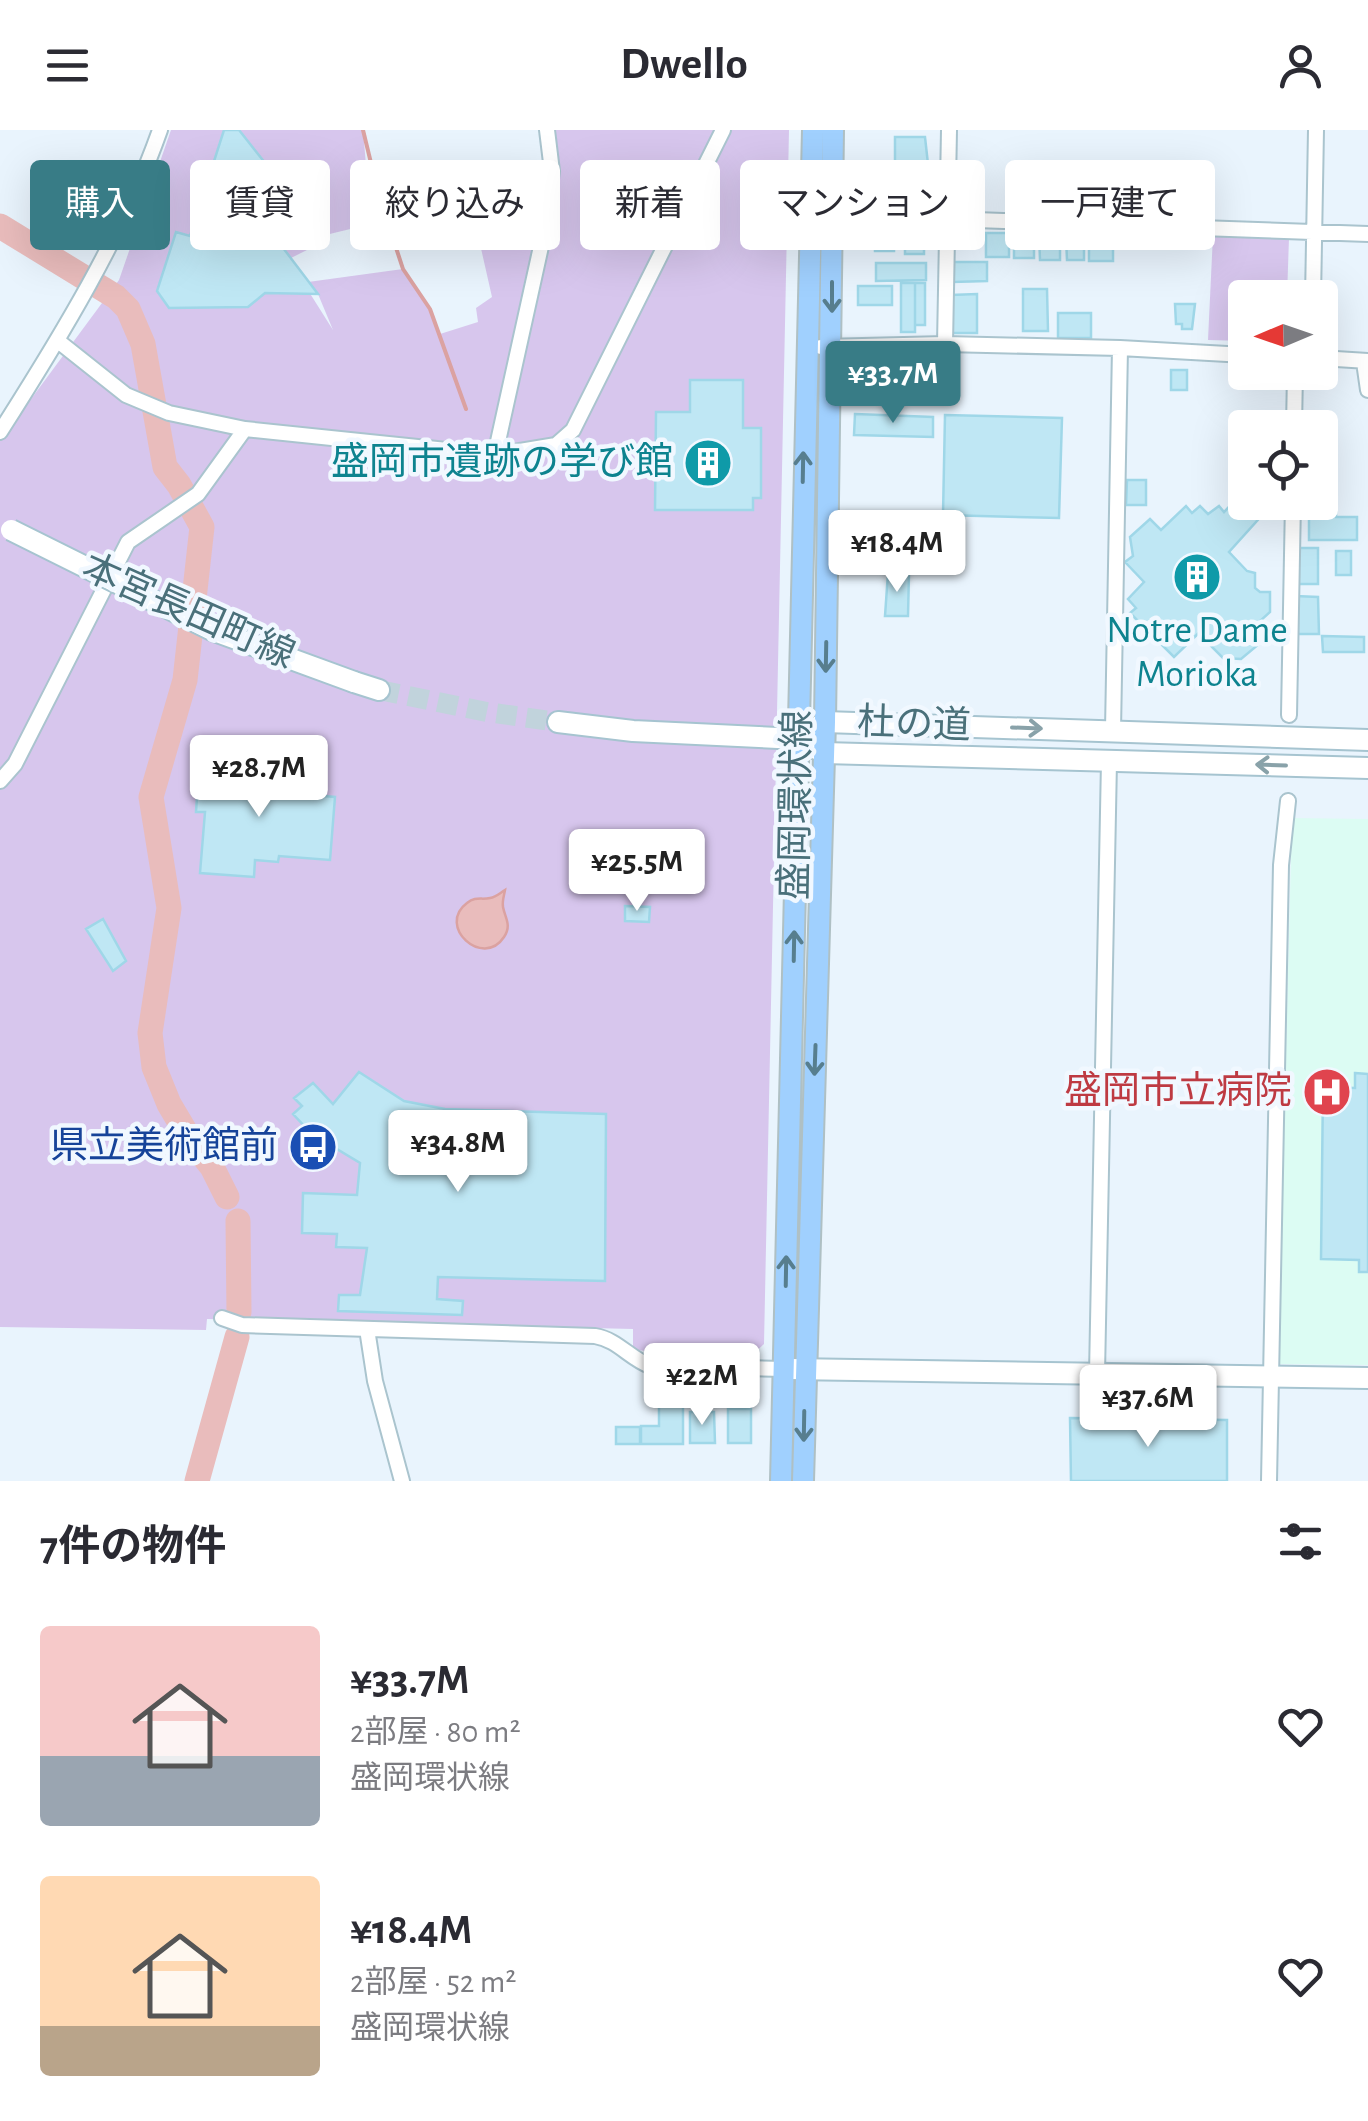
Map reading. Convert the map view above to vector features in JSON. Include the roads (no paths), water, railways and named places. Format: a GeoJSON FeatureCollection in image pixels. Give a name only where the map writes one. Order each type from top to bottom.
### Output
{"type":"FeatureCollection","features":[{"type":"Feature","properties":{"kind":"main road","name":"盛岡環状線"},"geometry":{"type":"LineString","coordinates":[[803,1481],[795,1370],[798,740],[813,130]]}},
{"type":"Feature","properties":{"kind":"main road","name":"盛岡環状線"},"geometry":{"type":"LineString","coordinates":[[780,1481],[795,1370],[824,752],[833,130]]}},
{"type":"Feature","properties":{"kind":"main road","name":"本宮長田町線"},"geometry":{"type":"LineString","coordinates":[[6,527],[212,630],[379,690]]}},
{"type":"Feature","properties":{"kind":"main road"},"geometry":{"type":"LineString","coordinates":[[558,722],[633,731],[798,740]]}},
{"type":"Feature","properties":{"kind":"main road","name":"杜の道"},"geometry":{"type":"LineString","coordinates":[[798,740],[825,722],[1368,740]]}},
{"type":"Feature","properties":{"kind":"main road","name":"杜の道"},"geometry":{"type":"LineString","coordinates":[[798,740],[824,752],[1368,768]]}},
{"type":"Feature","properties":{"kind":"main road"},"geometry":{"type":"LineString","coordinates":[[795,1370],[1368,1378]]}},
{"type":"Feature","properties":{"kind":"street"},"geometry":{"type":"LineString","coordinates":[[0,432],[58,341],[147,167],[160,130]]}},
{"type":"Feature","properties":{"kind":"street"},"geometry":{"type":"LineString","coordinates":[[495,455],[544,233],[552,170],[546,130]]}},
{"type":"Feature","properties":{"kind":"street"},"geometry":{"type":"LineString","coordinates":[[58,341],[126,395],[169,413],[244,429],[495,455],[556,445],[573,430],[724,130]]}},
{"type":"Feature","properties":{"kind":"street"},"geometry":{"type":"LineString","coordinates":[[948,160],[949,130]]}},
{"type":"Feature","properties":{"kind":"street"},"geometry":{"type":"LineString","coordinates":[[1313,280],[1316,130]]}},
{"type":"Feature","properties":{"kind":"street"},"geometry":{"type":"LineString","coordinates":[[985,220],[1368,234]]}},
{"type":"Feature","properties":{"kind":"street"},"geometry":{"type":"LineString","coordinates":[[945,344],[947,250]]}},
{"type":"Feature","properties":{"kind":"street"},"geometry":{"type":"LineString","coordinates":[[806,347],[945,344],[1228,354]]}},
{"type":"Feature","properties":{"kind":"street"},"geometry":{"type":"LineString","coordinates":[[1113,730],[1120,348]]}},
{"type":"Feature","properties":{"kind":"street"},"geometry":{"type":"LineString","coordinates":[[1338,360],[1366,362],[1368,390]]}},
{"type":"Feature","properties":{"kind":"street"},"geometry":{"type":"LineString","coordinates":[[0,781],[15,764],[128,542],[190,501],[214,475],[244,429]]}},
{"type":"Feature","properties":{"kind":"street"},"geometry":{"type":"LineString","coordinates":[[1289,715],[1293,520]]}},
{"type":"Feature","properties":{"kind":"street"},"geometry":{"type":"LineString","coordinates":[[1097,1374],[1110,760]]}},
{"type":"Feature","properties":{"kind":"street"},"geometry":{"type":"LineString","coordinates":[[1269,1481],[1282,865],[1288,801]]}},
{"type":"Feature","properties":{"kind":"street"},"geometry":{"type":"LineString","coordinates":[[222,1318],[242,1325],[595,1336],[610,1338],[635,1360],[650,1366],[795,1370]]}},
{"type":"Feature","properties":{"kind":"street"},"geometry":{"type":"LineString","coordinates":[[367,1329],[375,1381],[402,1481]]}},
{"type":"Feature","properties":{"kind":"waterway"},"geometry":{"type":"LineString","coordinates":[[363,130],[403,269],[430,309],[466,409]]}},
{"type":"Feature","properties":{"kind":"waterway"},"geometry":{"type":"LineString","coordinates":[[0,226],[116,297],[128,309],[143,344],[165,467],[202,527],[185,680],[151,797],[169,908],[150,1033],[154,1067],[169,1104],[212,1167],[227,1197]]}},
{"type":"Feature","properties":{"kind":"waterway"},"geometry":{"type":"LineString","coordinates":[[238,1221],[239,1312]]}},
{"type":"Feature","properties":{"kind":"waterway"},"geometry":{"type":"LineString","coordinates":[[197,1481],[237,1337]]}},
{"type":"Feature","properties":{"kind":"tunnel"},"geometry":{"type":"LineString","coordinates":[[379,690],[558,722]]}},
{"type":"Feature","properties":{"kind":"place","name":"盛岡市遺跡の学び館"},"geometry":{"type":"Point","coordinates":[708,463]}},
{"type":"Feature","properties":{"kind":"place","name":"Notre Dame Morioka"},"geometry":{"type":"Point","coordinates":[1197,577]}},
{"type":"Feature","properties":{"kind":"place","name":"盛岡市立病院"},"geometry":{"type":"Point","coordinates":[1327,1092]}},
{"type":"Feature","properties":{"kind":"place","name":"県立美術館前"},"geometry":{"type":"Point","coordinates":[313,1147]}}]}
